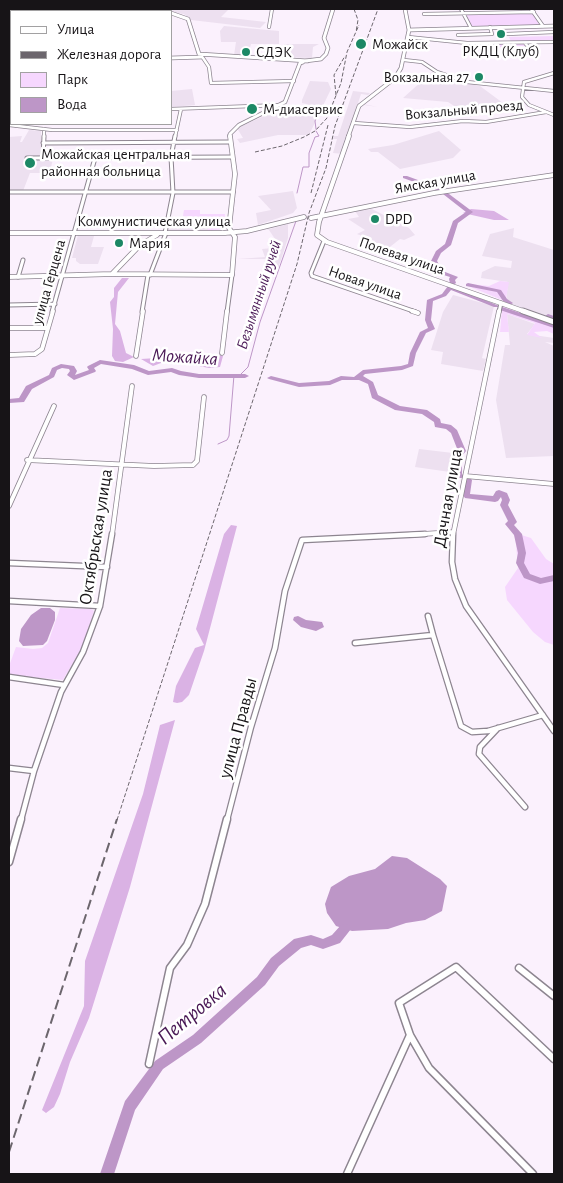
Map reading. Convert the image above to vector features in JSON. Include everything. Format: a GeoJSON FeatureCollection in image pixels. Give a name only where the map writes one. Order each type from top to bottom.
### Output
{"type":"FeatureCollection","features":[{"type":"Feature","properties":{"kind":"main road"},"geometry":{"type":"LineString","coordinates":[[172,58],[200,56],[304,61],[321,59],[326,54],[328,46],[324,38],[333,9]]}},
{"type":"Feature","properties":{"kind":"main road"},"geometry":{"type":"LineString","coordinates":[[324,241],[316,234],[319,222],[362,103],[395,78],[404,60],[409,30],[404,9]]}},
{"type":"Feature","properties":{"kind":"main road"},"geometry":{"type":"LineString","coordinates":[[172,13],[180,14],[188,19],[200,56]]}},
{"type":"Feature","properties":{"kind":"main road"},"geometry":{"type":"LineString","coordinates":[[409,30],[554,26]]}},
{"type":"Feature","properties":{"kind":"main road"},"geometry":{"type":"LineString","coordinates":[[9,277],[232,275],[235,237],[229,228],[235,174],[230,134],[234,128],[281,105],[287,100],[304,61]]}},
{"type":"Feature","properties":{"kind":"main road","name":"Ямская улица"},"geometry":{"type":"LineString","coordinates":[[312,217],[455,189],[554,176]]}},
{"type":"Feature","properties":{"kind":"main road"},"geometry":{"type":"LineString","coordinates":[[326,205],[328,210],[335,211]]}},
{"type":"Feature","properties":{"kind":"main road"},"geometry":{"type":"LineString","coordinates":[[319,222],[312,217],[324,210]]}},
{"type":"Feature","properties":{"kind":"main road","name":"Коммунистическая улица"},"geometry":{"type":"LineString","coordinates":[[9,233],[149,236],[165,233],[232,233],[297,217],[304,217]]}},
{"type":"Feature","properties":{"kind":"main road"},"geometry":{"type":"LineString","coordinates":[[114,275],[149,236]]}},
{"type":"Feature","properties":{"kind":"main road","name":"Полевая улица"},"geometry":{"type":"LineString","coordinates":[[324,241],[554,322]]}},
{"type":"Feature","properties":{"kind":"street"},"geometry":{"type":"LineString","coordinates":[[269,27],[272,9]]}},
{"type":"Feature","properties":{"kind":"street"},"geometry":{"type":"LineString","coordinates":[[461,9],[471,28]]}},
{"type":"Feature","properties":{"kind":"street"},"geometry":{"type":"LineString","coordinates":[[531,9],[543,26]]}},
{"type":"Feature","properties":{"kind":"street"},"geometry":{"type":"LineString","coordinates":[[424,14],[534,12]]}},
{"type":"Feature","properties":{"kind":"street"},"geometry":{"type":"LineString","coordinates":[[490,27],[492,32]]}},
{"type":"Feature","properties":{"kind":"street"},"geometry":{"type":"LineString","coordinates":[[503,27],[511,43]]}},
{"type":"Feature","properties":{"kind":"street"},"geometry":{"type":"LineString","coordinates":[[476,32],[492,32]]}},
{"type":"Feature","properties":{"kind":"street"},"geometry":{"type":"LineString","coordinates":[[458,35],[491,34],[492,32]]}},
{"type":"Feature","properties":{"kind":"street"},"geometry":{"type":"LineString","coordinates":[[507,34],[554,32]]}},
{"type":"Feature","properties":{"kind":"street"},"geometry":{"type":"LineString","coordinates":[[408,37],[467,43],[554,42]]}},
{"type":"Feature","properties":{"kind":"street"},"geometry":{"type":"LineString","coordinates":[[525,43],[533,53]]}},
{"type":"Feature","properties":{"kind":"street"},"geometry":{"type":"LineString","coordinates":[[200,56],[210,67],[211,83],[294,81]]}},
{"type":"Feature","properties":{"kind":"street"},"geometry":{"type":"LineString","coordinates":[[404,60],[422,62],[437,72],[467,82],[554,91]]}},
{"type":"Feature","properties":{"kind":"street"},"geometry":{"type":"LineString","coordinates":[[554,73],[550,76],[534,77],[524,82],[522,97],[525,102],[554,115]]}},
{"type":"Feature","properties":{"kind":"street"},"geometry":{"type":"LineString","coordinates":[[172,109],[281,105]]}},
{"type":"Feature","properties":{"kind":"street"},"geometry":{"type":"LineString","coordinates":[[136,356],[149,275],[165,233],[173,193],[172,157],[181,108]]}},
{"type":"Feature","properties":{"kind":"street","name":"Вокзальный проезд"},"geometry":{"type":"LineString","coordinates":[[354,123],[410,127],[463,121],[486,122],[546,112]]}},
{"type":"Feature","properties":{"kind":"street"},"geometry":{"type":"LineString","coordinates":[[9,125],[44,129],[177,130]]}},
{"type":"Feature","properties":{"kind":"street"},"geometry":{"type":"LineString","coordinates":[[43,158],[44,129]]}},
{"type":"Feature","properties":{"kind":"street"},"geometry":{"type":"LineString","coordinates":[[43,143],[230,142]]}},
{"type":"Feature","properties":{"kind":"street"},"geometry":{"type":"LineString","coordinates":[[27,158],[232,157]]}},
{"type":"Feature","properties":{"kind":"street","name":"улица Герцена"},"geometry":{"type":"LineString","coordinates":[[9,355],[38,353],[42,349],[95,158]]}},
{"type":"Feature","properties":{"kind":"street"},"geometry":{"type":"LineString","coordinates":[[9,192],[233,192]]}},
{"type":"Feature","properties":{"kind":"street","name":"Новая улица"},"geometry":{"type":"LineString","coordinates":[[324,241],[311,273],[312,276],[418,313]]}},
{"type":"Feature","properties":{"kind":"street"},"geometry":{"type":"LineString","coordinates":[[18,277],[23,260]]}},
{"type":"Feature","properties":{"kind":"street"},"geometry":{"type":"LineString","coordinates":[[222,353],[232,275]]}},
{"type":"Feature","properties":{"kind":"street","name":"Дачная улица"},"geometry":{"type":"LineString","coordinates":[[501,303],[453,532],[452,567],[463,601],[554,731]]}},
{"type":"Feature","properties":{"kind":"street"},"geometry":{"type":"LineString","coordinates":[[9,305],[55,304]]}},
{"type":"Feature","properties":{"kind":"street"},"geometry":{"type":"LineString","coordinates":[[9,328],[47,328]]}},
{"type":"Feature","properties":{"kind":"street","name":"Октябрьская улица"},"geometry":{"type":"LineString","coordinates":[[9,862],[34,771],[64,685],[84,652],[100,606],[108,567],[132,386]]}},
{"type":"Feature","properties":{"kind":"street"},"geometry":{"type":"LineString","coordinates":[[27,460],[169,466],[192,464],[197,461],[204,397]]}},
{"type":"Feature","properties":{"kind":"street"},"geometry":{"type":"LineString","coordinates":[[9,506],[27,460],[54,406]]}},
{"type":"Feature","properties":{"kind":"street"},"geometry":{"type":"LineString","coordinates":[[465,476],[554,484]]}},
{"type":"Feature","properties":{"kind":"street","name":"улица Правды"},"geometry":{"type":"LineString","coordinates":[[149,1064],[170,968],[187,945],[205,904],[251,727],[275,648],[285,591],[302,540],[355,539],[453,532]]}},
{"type":"Feature","properties":{"kind":"street"},"geometry":{"type":"LineString","coordinates":[[9,563],[108,567]]}},
{"type":"Feature","properties":{"kind":"street"},"geometry":{"type":"LineString","coordinates":[[9,601],[100,606]]}},
{"type":"Feature","properties":{"kind":"street"},"geometry":{"type":"LineString","coordinates":[[428,616],[462,726],[472,732],[498,728],[542,715]]}},
{"type":"Feature","properties":{"kind":"street"},"geometry":{"type":"LineString","coordinates":[[355,642],[433,635]]}},
{"type":"Feature","properties":{"kind":"street"},"geometry":{"type":"LineString","coordinates":[[9,677],[64,685]]}},
{"type":"Feature","properties":{"kind":"street"},"geometry":{"type":"LineString","coordinates":[[498,728],[480,747],[482,760],[525,807]]}},
{"type":"Feature","properties":{"kind":"street"},"geometry":{"type":"LineString","coordinates":[[9,768],[34,771]]}},
{"type":"Feature","properties":{"kind":"street"},"geometry":{"type":"LineString","coordinates":[[533,1174],[429,1068],[410,1034],[399,1003],[456,967],[554,1059]]}},
{"type":"Feature","properties":{"kind":"street"},"geometry":{"type":"LineString","coordinates":[[519,968],[554,996]]}},
{"type":"Feature","properties":{"kind":"street"},"geometry":{"type":"LineString","coordinates":[[348,1174],[410,1034]]}},
{"type":"Feature","properties":{"kind":"shaded area"},"geometry":{"type":"Polygon","coordinates":[[[229,9],[221,17],[266,22],[260,28],[191,20],[184,14],[172,13],[172,10],[158,10],[229,9]]]}},
{"type":"Feature","properties":{"kind":"shaded area"},"geometry":{"type":"Polygon","coordinates":[[[224,26],[279,31],[279,44],[251,44],[248,55],[234,55],[236,42],[221,42],[220,31],[224,26]]]}},
{"type":"Feature","properties":{"kind":"shaded area"},"geometry":{"type":"Polygon","coordinates":[[[284,44],[319,44],[313,47],[312,58],[279,57],[284,54],[284,44]]]}},
{"type":"Feature","properties":{"kind":"shaded area"},"geometry":{"type":"Polygon","coordinates":[[[432,72],[480,86],[511,109],[493,113],[488,110],[471,117],[448,102],[403,98],[432,72]]]}},
{"type":"Feature","properties":{"kind":"shaded area"},"geometry":{"type":"Polygon","coordinates":[[[310,81],[328,82],[331,89],[309,135],[278,135],[240,143],[237,139],[243,138],[237,128],[282,108],[302,110],[310,105],[302,103],[302,100],[310,81]]]}},
{"type":"Feature","properties":{"kind":"shaded area"},"geometry":{"type":"Polygon","coordinates":[[[192,89],[195,105],[172,107],[172,91],[192,89]]]}},
{"type":"Feature","properties":{"kind":"shaded area"},"geometry":{"type":"Polygon","coordinates":[[[353,91],[370,93],[368,95],[361,94],[358,103],[378,107],[357,104],[343,154],[333,153],[337,139],[333,139],[334,136],[338,136],[353,91]]]}},
{"type":"Feature","properties":{"kind":"shaded area","name":"Можайская центральная районная больница"},"geometry":{"type":"Polygon","coordinates":[[[29,130],[41,131],[41,156],[27,157],[53,159],[51,167],[60,167],[56,178],[49,178],[50,173],[30,173],[23,191],[9,191],[9,137],[22,136],[20,142],[22,142],[29,130]]]}},
{"type":"Feature","properties":{"kind":"shaded area"},"geometry":{"type":"Polygon","coordinates":[[[439,131],[461,150],[453,158],[400,169],[378,152],[371,152],[368,149],[393,145],[439,131]]]}},
{"type":"Feature","properties":{"kind":"shaded area"},"geometry":{"type":"Polygon","coordinates":[[[293,191],[297,208],[293,213],[258,225],[256,213],[271,210],[258,196],[293,191]]]}},
{"type":"Feature","properties":{"kind":"shaded area"},"geometry":{"type":"Polygon","coordinates":[[[372,209],[409,228],[415,235],[404,240],[400,239],[386,250],[370,245],[375,241],[357,234],[365,230],[348,219],[359,217],[355,211],[372,209]]]}},
{"type":"Feature","properties":{"kind":"shaded area"},"geometry":{"type":"Polygon","coordinates":[[[471,209],[494,211],[509,220],[494,220],[463,213],[471,209]]]}},
{"type":"Feature","properties":{"kind":"shaded area"},"geometry":{"type":"Polygon","coordinates":[[[186,217],[209,217],[208,231],[168,231],[169,226],[185,225],[186,217]]]}},
{"type":"Feature","properties":{"kind":"shaded area"},"geometry":{"type":"Polygon","coordinates":[[[288,224],[288,238],[277,272],[264,272],[265,259],[238,259],[265,257],[262,249],[273,248],[269,241],[275,239],[269,230],[266,230],[288,224]]]}},
{"type":"Feature","properties":{"kind":"shaded area"},"geometry":{"type":"Polygon","coordinates":[[[514,228],[513,237],[554,250],[554,319],[506,302],[508,282],[481,278],[482,272],[495,266],[511,268],[512,261],[482,256],[490,234],[514,228]]]}},
{"type":"Feature","properties":{"kind":"shaded area"},"geometry":{"type":"Polygon","coordinates":[[[78,235],[94,236],[91,247],[104,247],[98,264],[80,264],[76,261],[76,258],[72,258],[78,235]]]}},
{"type":"Feature","properties":{"kind":"shaded area"},"geometry":{"type":"Polygon","coordinates":[[[122,278],[129,278],[118,292],[115,324],[120,331],[126,353],[134,357],[123,362],[115,361],[112,356],[113,329],[110,302],[114,297],[114,288],[122,278]]]}},
{"type":"Feature","properties":{"kind":"shaded area"},"geometry":{"type":"Polygon","coordinates":[[[453,295],[494,306],[482,358],[486,359],[483,371],[441,364],[443,352],[431,350],[443,312],[453,295]]]}},
{"type":"Feature","properties":{"kind":"shaded area"},"geometry":{"type":"Polygon","coordinates":[[[507,314],[535,324],[527,334],[554,338],[554,343],[545,342],[554,346],[554,456],[506,458],[496,400],[505,345],[510,345],[507,314]]]}},
{"type":"Feature","properties":{"kind":"shaded area"},"geometry":{"type":"Polygon","coordinates":[[[219,355],[223,356],[220,367],[209,368],[169,360],[153,366],[141,359],[172,357],[208,360],[219,355]]]}},
{"type":"Feature","properties":{"kind":"shaded area"},"geometry":{"type":"Polygon","coordinates":[[[419,449],[453,453],[450,472],[415,467],[419,449]]]}},
{"type":"Feature","properties":{"kind":"shaded area"},"geometry":{"type":"Polygon","coordinates":[[[231,525],[237,526],[204,651],[189,695],[182,702],[173,702],[176,686],[195,648],[204,645],[196,629],[224,534],[231,525]]]}},
{"type":"Feature","properties":{"kind":"shaded area"},"geometry":{"type":"Polygon","coordinates":[[[175,720],[130,887],[89,1018],[70,1062],[60,1094],[54,1107],[46,1113],[42,1110],[84,1006],[85,961],[143,794],[160,725],[175,720]]]}},
{"type":"Feature","properties":{"kind":"green space"},"geometry":{"type":"Polygon","coordinates":[[[533,12],[540,26],[472,27],[466,14],[533,12]]]}},
{"type":"Feature","properties":{"kind":"green space"},"geometry":{"type":"Polygon","coordinates":[[[554,36],[554,42],[524,43],[525,46],[500,47],[498,44],[512,44],[509,37],[554,36]]]}},
{"type":"Feature","properties":{"kind":"green space"},"geometry":{"type":"Polygon","coordinates":[[[184,210],[200,210],[200,214],[225,214],[223,229],[208,231],[209,217],[183,216],[184,210]]]}},
{"type":"Feature","properties":{"kind":"green space"},"geometry":{"type":"Polygon","coordinates":[[[500,281],[509,282],[506,299],[502,300],[468,286],[470,284],[489,286],[500,281]]]}},
{"type":"Feature","properties":{"kind":"green space"},"geometry":{"type":"Polygon","coordinates":[[[504,307],[554,324],[554,334],[547,331],[534,332],[542,338],[527,335],[535,323],[507,314],[509,332],[500,332],[502,309],[504,307]]]}},
{"type":"Feature","properties":{"kind":"green space"},"geometry":{"type":"Polygon","coordinates":[[[515,533],[531,538],[546,559],[554,564],[554,645],[545,642],[533,632],[507,600],[505,587],[518,568],[515,533]]]}},
{"type":"Feature","properties":{"kind":"green space"},"geometry":{"type":"Polygon","coordinates":[[[60,608],[91,609],[94,611],[83,646],[63,680],[9,675],[9,666],[16,647],[42,648],[48,643],[60,608]]]}},
{"type":"Feature","properties":{"kind":"water"},"geometry":{"type":"Polygon","coordinates":[[[41,608],[50,608],[55,612],[55,620],[47,641],[43,645],[23,646],[19,641],[21,629],[31,615],[41,608]]]}},
{"type":"Feature","properties":{"kind":"water"},"geometry":{"type":"Polygon","coordinates":[[[298,616],[306,620],[322,622],[324,627],[316,631],[301,627],[293,620],[294,617],[298,616]]]}},
{"type":"Feature","properties":{"kind":"water"},"geometry":{"type":"Polygon","coordinates":[[[392,856],[407,858],[440,879],[447,886],[442,911],[425,920],[406,923],[388,929],[352,931],[336,926],[327,913],[325,904],[331,887],[349,876],[375,869],[392,856]]]}},
{"type":"Feature","properties":{"kind":"waterway"},"geometry":{"type":"LineString","coordinates":[[312,108],[320,109],[315,121],[316,129]]}},
{"type":"Feature","properties":{"kind":"waterway"},"geometry":{"type":"LineString","coordinates":[[297,193],[303,167],[309,167],[309,153],[315,137],[319,136],[316,131]]}},
{"type":"Feature","properties":{"kind":"waterway","name":"Можайка"},"geometry":{"type":"LineString","coordinates":[[405,177],[442,190]]}},
{"type":"Feature","properties":{"kind":"waterway","name":"Можайка"},"geometry":{"type":"LineString","coordinates":[[445,193],[470,212],[455,222],[448,245],[438,252],[434,261],[438,268],[436,271],[455,277],[452,279],[453,283]]}},
{"type":"Feature","properties":{"kind":"waterway","name":"Безымянный ручей"},"geometry":{"type":"LineString","coordinates":[[240,375],[248,367],[260,322],[296,221]]}},
{"type":"Feature","properties":{"kind":"waterway"},"geometry":{"type":"LineString","coordinates":[[468,285],[499,291],[505,300],[510,303]]}},
{"type":"Feature","properties":{"kind":"waterway","name":"Можайка"},"geometry":{"type":"LineString","coordinates":[[358,377],[363,372],[402,368],[411,365],[413,353],[423,332],[432,329],[428,320],[430,300],[444,295],[450,287]]}},
{"type":"Feature","properties":{"kind":"waterway"},"geometry":{"type":"LineString","coordinates":[[450,288],[496,306]]}},
{"type":"Feature","properties":{"kind":"waterway"},"geometry":{"type":"LineString","coordinates":[[502,309],[554,326]]}},
{"type":"Feature","properties":{"kind":"waterway"},"geometry":{"type":"LineString","coordinates":[[548,316],[554,318]]}},
{"type":"Feature","properties":{"kind":"waterway","name":"Можайка"},"geometry":{"type":"LineString","coordinates":[[9,401],[21,400],[29,388],[52,376],[54,369],[61,366],[72,367],[74,371],[71,375],[74,378],[93,371],[90,367],[100,362],[134,367],[148,373],[172,370],[199,376],[245,376]]}},
{"type":"Feature","properties":{"kind":"waterway"},"geometry":{"type":"LineString","coordinates":[[218,444],[227,440],[229,436],[234,375]]}},
{"type":"Feature","properties":{"kind":"waterway","name":"Можайка"},"geometry":{"type":"LineString","coordinates":[[271,378],[299,385],[330,383],[341,378],[356,379],[358,377]]}},
{"type":"Feature","properties":{"kind":"waterway"},"geometry":{"type":"LineString","coordinates":[[358,377],[371,383],[375,396],[398,408],[424,412],[437,421],[438,425],[448,427],[454,432],[462,451],[458,456],[458,475],[460,476]]}},
{"type":"Feature","properties":{"kind":"waterway"},"geometry":{"type":"LineString","coordinates":[[466,479],[468,480],[466,494],[468,496],[495,499],[499,493],[504,495],[506,500],[504,505],[513,522],[509,524],[518,534],[522,553],[520,563],[527,576],[540,581],[554,578]]}},
{"type":"Feature","properties":{"kind":"waterway","name":"Петровка"},"geometry":{"type":"LineString","coordinates":[[107,1174],[130,1106],[159,1065],[197,1039],[261,981],[275,962],[298,943],[311,940],[323,944],[336,939],[345,929]]}},
{"type":"Feature","properties":{"kind":"railway"},"geometry":{"type":"LineString","coordinates":[[354,9],[358,20],[356,32]]}},
{"type":"Feature","properties":{"kind":"railway"},"geometry":{"type":"LineString","coordinates":[[117,820],[297,264],[309,213],[326,168],[335,126],[378,9]]}},
{"type":"Feature","properties":{"kind":"railway"},"geometry":{"type":"LineString","coordinates":[[356,32],[359,25]]}},
{"type":"Feature","properties":{"kind":"railway"},"geometry":{"type":"LineString","coordinates":[[255,152],[282,146],[304,137],[315,131],[327,118],[341,83],[347,52],[356,32]]}},
{"type":"Feature","properties":{"kind":"railway"},"geometry":{"type":"LineString","coordinates":[[336,95],[334,75],[345,56]]}},
{"type":"Feature","properties":{"kind":"railway"},"geometry":{"type":"LineString","coordinates":[[311,193],[328,125]]}},
{"type":"Feature","properties":{"kind":"railway"},"geometry":{"type":"LineString","coordinates":[[9,1152],[117,819]]}},
{"type":"Feature","properties":{"kind":"place","name":"РКДЦ (Клуб)"},"geometry":{"type":"Point","coordinates":[501,34]}},
{"type":"Feature","properties":{"kind":"place","name":"Можайск"},"geometry":{"type":"Point","coordinates":[361,44]}},
{"type":"Feature","properties":{"kind":"place","name":"СДЭК"},"geometry":{"type":"Point","coordinates":[246,52]}},
{"type":"Feature","properties":{"kind":"place","name":"Вокзальная 27"},"geometry":{"type":"Point","coordinates":[479,77]}},
{"type":"Feature","properties":{"kind":"place","name":"М-диасервис"},"geometry":{"type":"Point","coordinates":[252,109]}},
{"type":"Feature","properties":{"kind":"place","name":"Можайская центральная районная больница"},"geometry":{"type":"Point","coordinates":[30,163]}},
{"type":"Feature","properties":{"kind":"place","name":"DPD"},"geometry":{"type":"Point","coordinates":[375,219]}},
{"type":"Feature","properties":{"kind":"place","name":"Мария"},"geometry":{"type":"Point","coordinates":[119,243]}}]}
